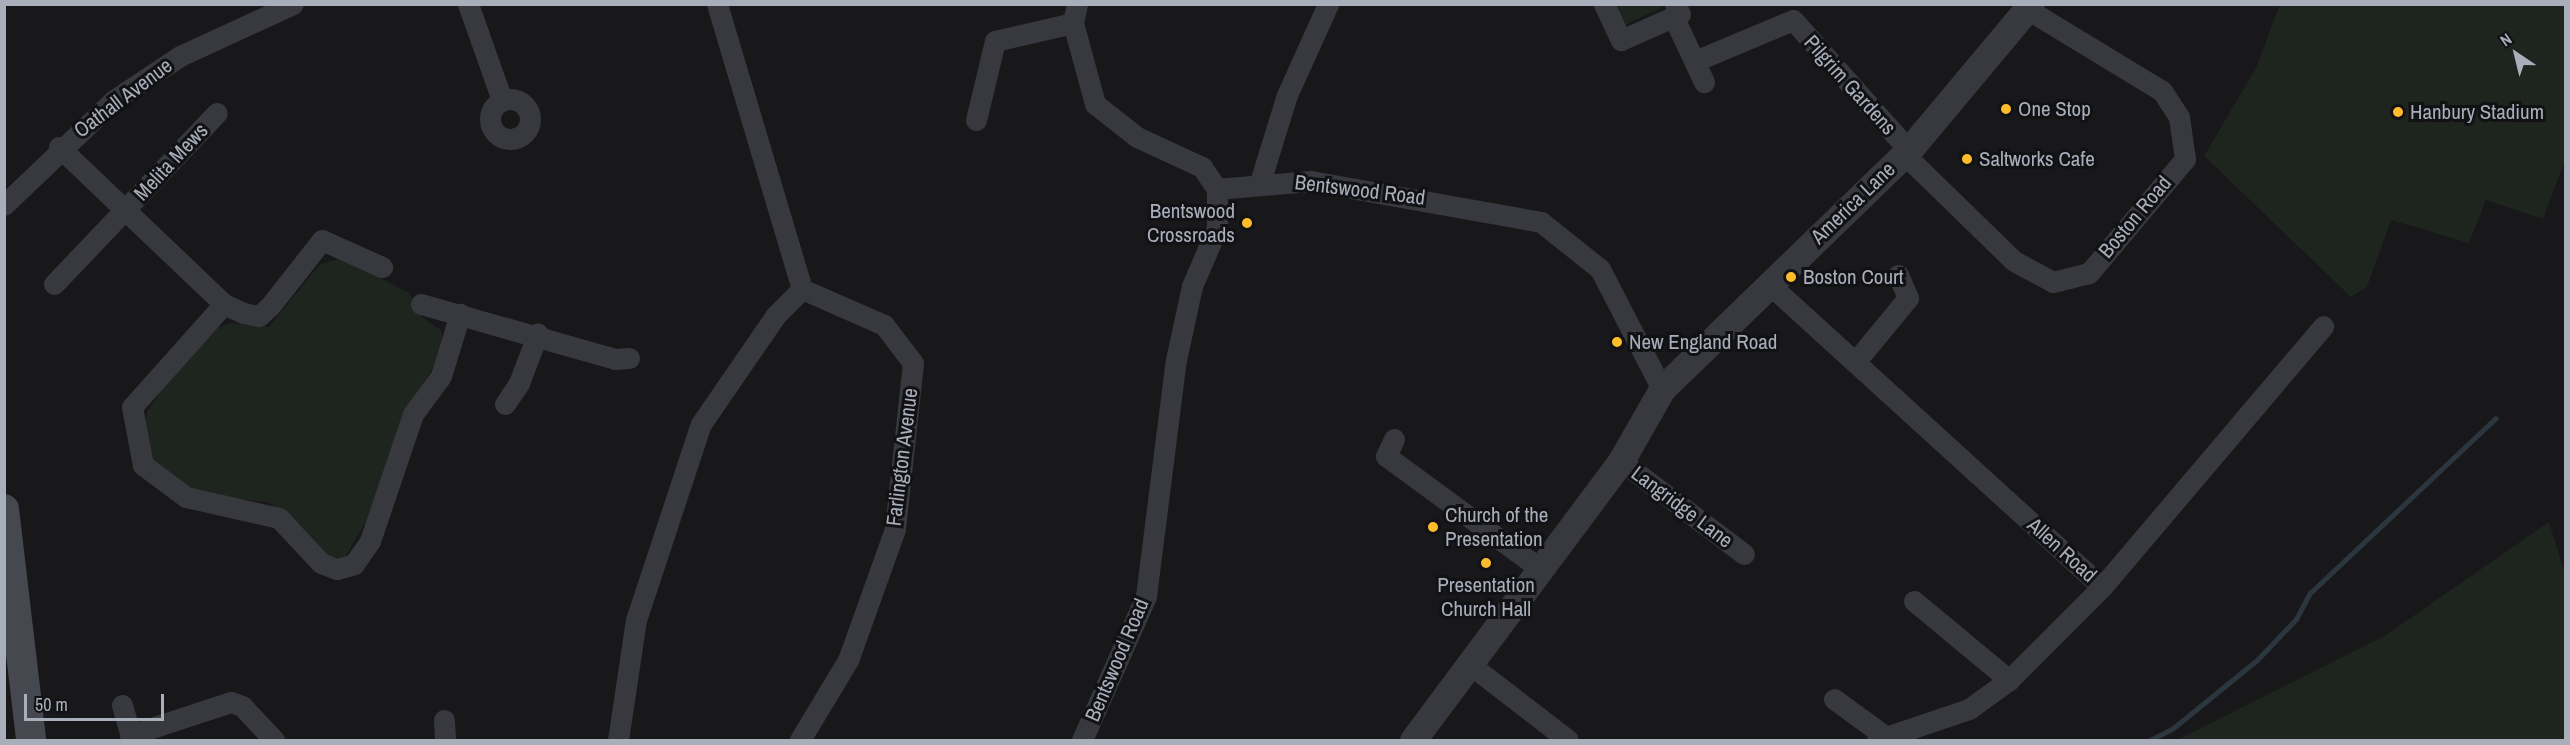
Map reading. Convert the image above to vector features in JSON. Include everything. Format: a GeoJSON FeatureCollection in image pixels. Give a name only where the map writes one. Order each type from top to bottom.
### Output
{"type":"FeatureCollection","features":[{"type":"Feature","properties":{"kind":"main road"},"geometry":{"type":"LineString","coordinates":[[4,509],[31,741]]}},
{"type":"Feature","properties":{"kind":"street","name":"Oathall Avenue"},"geometry":{"type":"LineString","coordinates":[[4,205],[59,147],[114,100],[180,56],[293,4]]}},
{"type":"Feature","properties":{"kind":"street"},"geometry":{"type":"LineString","coordinates":[[468,4],[502,100]]}},
{"type":"Feature","properties":{"kind":"street"},"geometry":{"type":"LineString","coordinates":[[618,741],[636,620],[701,424],[776,315],[802,289],[717,4]]}},
{"type":"Feature","properties":{"kind":"street"},"geometry":{"type":"LineString","coordinates":[[1260,182],[1287,95],[1328,4]]}},
{"type":"Feature","properties":{"kind":"street"},"geometry":{"type":"LineString","coordinates":[[1604,4],[1621,40],[1675,11],[1704,82]]}},
{"type":"Feature","properties":{"kind":"street","name":"America Lane"},"geometry":{"type":"LineString","coordinates":[[1662,389],[1906,152],[2029,7]]}},
{"type":"Feature","properties":{"kind":"street","name":"Boston Road"},"geometry":{"type":"LineString","coordinates":[[1906,152],[2014,261],[2053,282],[2089,273],[2185,159],[2179,117],[2162,91],[2029,7]]}},
{"type":"Feature","properties":{"kind":"street","name":"Pilgrim Gardens"},"geometry":{"type":"LineString","coordinates":[[1695,61],[1796,12],[1906,152]]}},
{"type":"Feature","properties":{"kind":"street"},"geometry":{"type":"LineString","coordinates":[[976,120],[995,41],[1075,14],[1095,104],[1137,137],[1202,167],[1217,189]]}},
{"type":"Feature","properties":{"kind":"street","name":"Melita Mews"},"geometry":{"type":"LineString","coordinates":[[54,284],[217,113]]}},
{"type":"Feature","properties":{"kind":"street"},"geometry":{"type":"LineString","coordinates":[[59,147],[224,304],[260,316],[322,240],[382,267]]}},
{"type":"Feature","properties":{"kind":"street","name":"Bentswood Road"},"geometry":{"type":"LineString","coordinates":[[1082,741],[1146,596],[1176,360],[1192,286],[1217,228],[1217,189],[1260,182],[1334,184],[1541,222],[1600,269],[1662,389]]}},
{"type":"Feature","properties":{"kind":"street"},"geometry":{"type":"LineString","coordinates":[[1856,361],[1908,298],[1898,275]]}},
{"type":"Feature","properties":{"kind":"street","name":"Allen Road"},"geometry":{"type":"LineString","coordinates":[[1769,284],[2102,587],[2323,326]]}},
{"type":"Feature","properties":{"kind":"street","name":"Farlington Avenue"},"geometry":{"type":"LineString","coordinates":[[800,741],[848,660],[895,529],[913,363],[885,325],[802,289]]}},
{"type":"Feature","properties":{"kind":"street"},"geometry":{"type":"LineString","coordinates":[[224,304],[132,407],[143,465],[186,497],[279,518],[321,563],[337,569],[354,564],[370,542],[413,414],[441,376],[459,314]]}},
{"type":"Feature","properties":{"kind":"street"},"geometry":{"type":"LineString","coordinates":[[421,304],[538,333],[615,359],[629,358]]}},
{"type":"Feature","properties":{"kind":"street"},"geometry":{"type":"LineString","coordinates":[[505,404],[519,383],[538,333]]}},
{"type":"Feature","properties":{"kind":"street"},"geometry":{"type":"LineString","coordinates":[[1413,741],[1467,663],[1620,461],[1662,389]]}},
{"type":"Feature","properties":{"kind":"street"},"geometry":{"type":"LineString","coordinates":[[1384,450],[1539,568]]}},
{"type":"Feature","properties":{"kind":"street","name":"Langridge Lane"},"geometry":{"type":"LineString","coordinates":[[1620,461],[1744,554]]}},
{"type":"Feature","properties":{"kind":"street"},"geometry":{"type":"LineString","coordinates":[[1834,699],[1880,737],[1969,709],[2009,680],[2102,587]]}},
{"type":"Feature","properties":{"kind":"street"},"geometry":{"type":"LineString","coordinates":[[1914,601],[2009,680]]}},
{"type":"Feature","properties":{"kind":"street"},"geometry":{"type":"LineString","coordinates":[[1467,663],[1568,741]]}},
{"type":"Feature","properties":{"kind":"street"},"geometry":{"type":"LineString","coordinates":[[122,705],[131,738],[231,702],[242,706],[274,741]]}},
{"type":"Feature","properties":{"kind":"shaded area","name":"Hanbury Stadium"},"geometry":{"type":"Polygon","coordinates":[[[2280,4],[2565,5],[2565,160],[2543,219],[2486,200],[2469,243],[2391,220],[2367,287],[2351,297],[2204,156],[2256,68],[2280,4]]]}},
{"type":"Feature","properties":{"kind":"shaded area"},"geometry":{"type":"Polygon","coordinates":[[[1613,5],[1659,5],[1661,8],[1623,26],[1613,5]]]}},
{"type":"Feature","properties":{"kind":"shaded area"},"geometry":{"type":"Polygon","coordinates":[[[343,258],[409,293],[421,316],[442,331],[440,357],[406,411],[371,513],[344,559],[327,555],[299,524],[268,502],[204,496],[152,466],[145,433],[147,412],[165,385],[216,329],[229,323],[269,327],[320,264],[343,258]]]}},
{"type":"Feature","properties":{"kind":"shaded area"},"geometry":{"type":"Polygon","coordinates":[[[2549,522],[2565,574],[2565,740],[2177,740],[2386,635],[2549,522]]]}},
{"type":"Feature","properties":{"kind":"waterway"},"geometry":{"type":"LineString","coordinates":[[2150,740],[2172,729],[2257,660],[2296,619],[2310,593],[2496,418]]}},
{"type":"Feature","properties":{"kind":"place","name":"One Stop"},"geometry":{"type":"Point","coordinates":[2006,109]}},
{"type":"Feature","properties":{"kind":"place","name":"Hanbury Stadium"},"geometry":{"type":"Point","coordinates":[2398,112]}},
{"type":"Feature","properties":{"kind":"place","name":"Saltworks Cafe"},"geometry":{"type":"Point","coordinates":[1967,159]}},
{"type":"Feature","properties":{"kind":"place","name":"Bentswood Crossroads"},"geometry":{"type":"Point","coordinates":[1247,223]}},
{"type":"Feature","properties":{"kind":"place","name":"Boston Court"},"geometry":{"type":"Point","coordinates":[1791,277]}},
{"type":"Feature","properties":{"kind":"place","name":"New England Road"},"geometry":{"type":"Point","coordinates":[1617,342]}},
{"type":"Feature","properties":{"kind":"place","name":"Church of the Presentation"},"geometry":{"type":"Point","coordinates":[1433,527]}},
{"type":"Feature","properties":{"kind":"place","name":"Presentation Church Hall"},"geometry":{"type":"Point","coordinates":[1486,563]}}]}
